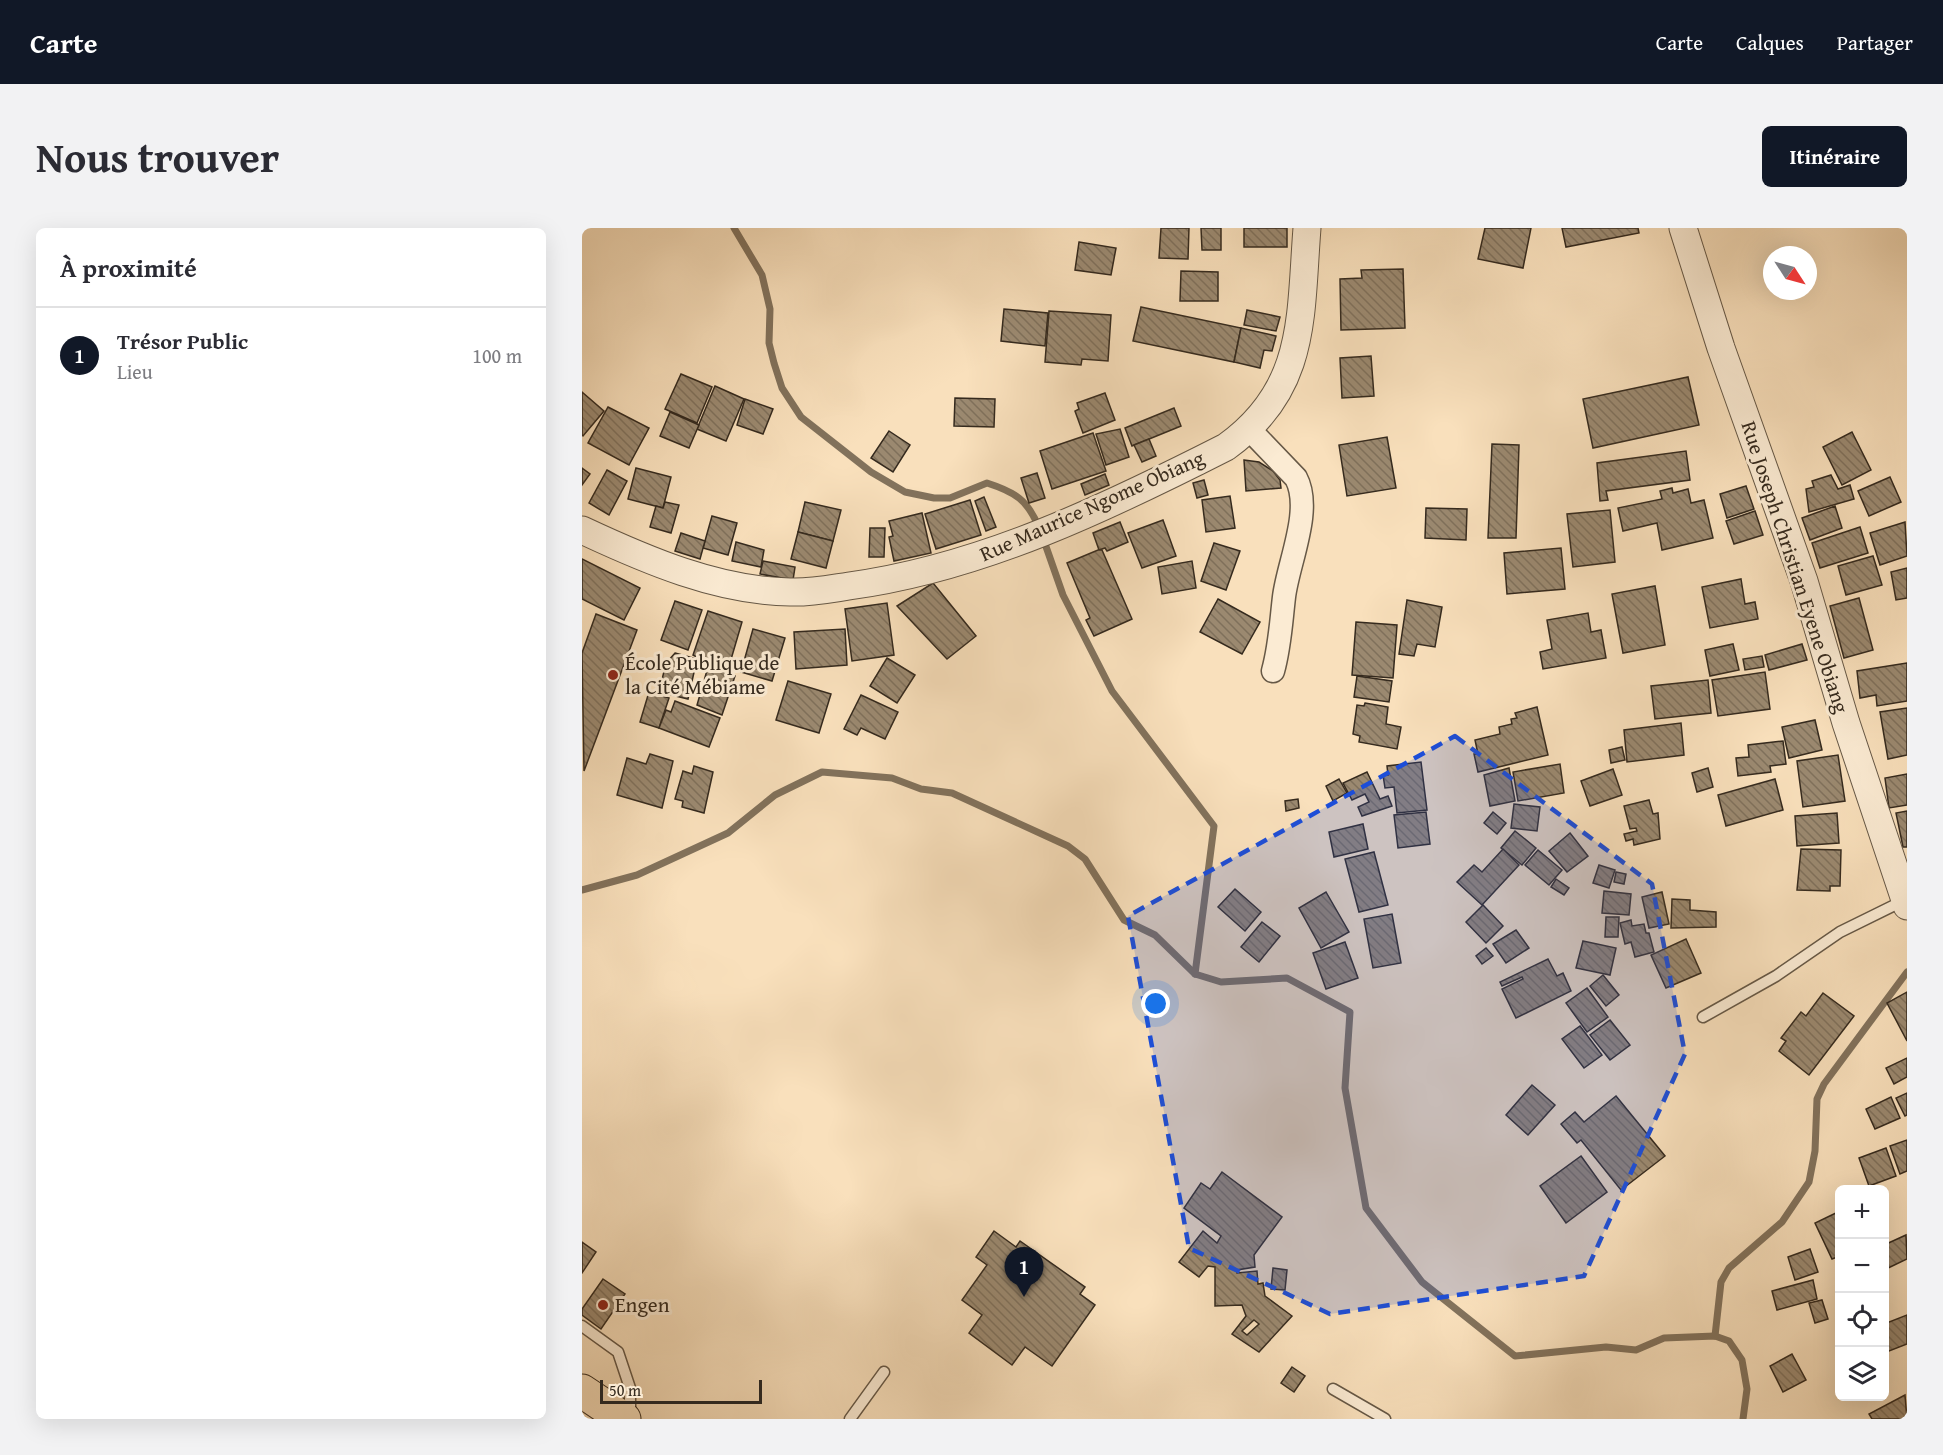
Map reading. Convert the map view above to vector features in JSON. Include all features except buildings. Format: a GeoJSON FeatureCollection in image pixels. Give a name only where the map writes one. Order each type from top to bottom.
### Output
{"type":"FeatureCollection","features":[{"type":"Feature","properties":{"kind":"highway"},"geometry":{"type":"LineString","coordinates":[[582,1391],[624,1419]]}},
{"type":"Feature","properties":{"kind":"street","name":"Rue Maurice Ngome Obiang"},"geometry":{"type":"LineString","coordinates":[[582,530],[654,562],[700,576],[789,592],[879,582],[923,572],[978,557],[1056,526],[1226,447],[1250,430],[1268,410],[1291,363],[1299,328],[1307,228]]}},
{"type":"Feature","properties":{"kind":"street","name":"Rue Joseph Christian Eyene Obiang"},"geometry":{"type":"LineString","coordinates":[[1683,228],[1714,330],[1804,581],[1850,733],[1906,903]]}},
{"type":"Feature","properties":{"kind":"street"},"geometry":{"type":"LineString","coordinates":[[1250,430],[1296,478],[1301,487],[1296,547],[1284,597],[1283,623],[1273,671]]}},
{"type":"Feature","properties":{"kind":"lane"},"geometry":{"type":"LineString","coordinates":[[1703,1017],[1776,976],[1840,932],[1906,903]]}},
{"type":"Feature","properties":{"kind":"lane"},"geometry":{"type":"LineString","coordinates":[[582,1326],[618,1352],[630,1388],[630,1419]]}},
{"type":"Feature","properties":{"kind":"lane"},"geometry":{"type":"LineString","coordinates":[[850,1419],[884,1372]]}},
{"type":"Feature","properties":{"kind":"lane"},"geometry":{"type":"LineString","coordinates":[[1333,1389],[1385,1419]]}},
{"type":"Feature","properties":{"kind":"highlighted area"},"geometry":{"type":"Polygon","coordinates":[[[1455,736],[1652,884],[1685,1054],[1584,1276],[1330,1314],[1189,1248],[1128,916],[1455,736]]]}},
{"type":"Feature","properties":{"kind":"waterway"},"geometry":{"type":"LineString","coordinates":[[734,228],[762,275],[770,309],[769,343],[774,363],[782,388],[801,417],[871,472],[905,492],[934,498],[950,498],[987,483],[1019,498],[1030,510],[1039,528]]}},
{"type":"Feature","properties":{"kind":"waterway"},"geometry":{"type":"LineString","coordinates":[[1043,538],[1063,595],[1112,691],[1214,826],[1195,974],[1221,982],[1287,978],[1350,1012],[1345,1088],[1366,1208],[1422,1282],[1515,1356],[1606,1347],[1636,1350],[1664,1338],[1715,1336],[1729,1341],[1742,1360],[1747,1389],[1743,1419]]}},
{"type":"Feature","properties":{"kind":"waterway"},"geometry":{"type":"LineString","coordinates":[[582,890],[637,875],[728,833],[775,795],[822,772],[892,778],[921,789],[952,793],[1068,846],[1085,859],[1124,920],[1155,935],[1195,974]]}},
{"type":"Feature","properties":{"kind":"waterway"},"geometry":{"type":"LineString","coordinates":[[1715,1336],[1721,1282],[1729,1268],[1782,1222],[1809,1182],[1815,1151],[1817,1099],[1824,1084],[1907,972]]}},
{"type":"Feature","properties":{"kind":"place","name":"École Publique de la Cité Mébiame"},"geometry":{"type":"Point","coordinates":[613,675]}},
{"type":"Feature","properties":{"kind":"place","name":"Trésor Public"},"geometry":{"type":"Point","coordinates":[1024,1297]}},
{"type":"Feature","properties":{"kind":"place","name":"Engen"},"geometry":{"type":"Point","coordinates":[603,1305]}}]}
